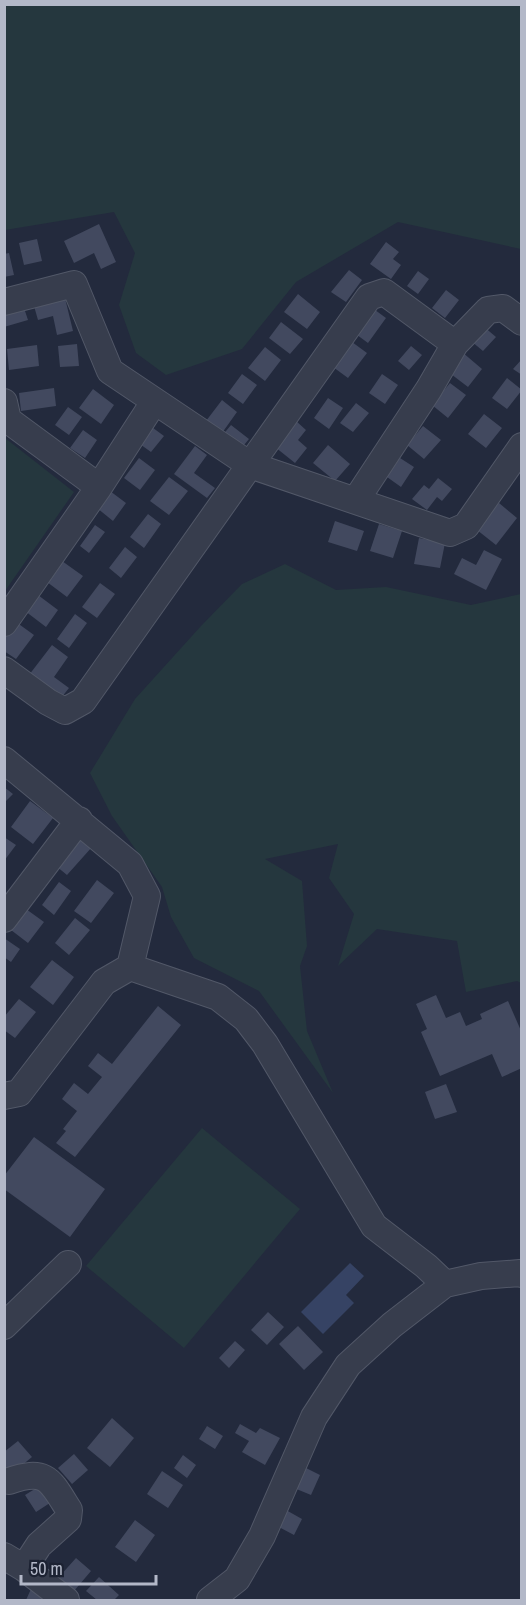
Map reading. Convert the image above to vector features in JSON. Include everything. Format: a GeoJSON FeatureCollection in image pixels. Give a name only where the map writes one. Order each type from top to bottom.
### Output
{"type":"FeatureCollection","features":[{"type":"Feature","properties":{"kind":"street"},"geometry":{"type":"LineString","coordinates":[[4,302],[74,284],[110,371],[154,402],[250,465],[450,533],[466,526],[522,446]]}},
{"type":"Feature","properties":{"kind":"street"},"geometry":{"type":"LineString","coordinates":[[4,670],[48,702],[65,711],[83,701],[369,297],[384,292],[455,344]]}},
{"type":"Feature","properties":{"kind":"street"},"geometry":{"type":"LineString","coordinates":[[356,500],[429,389],[455,344],[488,310],[503,308],[522,322]]}},
{"type":"Feature","properties":{"kind":"street"},"geometry":{"type":"LineString","coordinates":[[4,402],[8,420],[99,487]]}},
{"type":"Feature","properties":{"kind":"street"},"geometry":{"type":"LineString","coordinates":[[4,623],[99,487],[154,402]]}},
{"type":"Feature","properties":{"kind":"street"},"geometry":{"type":"LineString","coordinates":[[4,760],[130,864],[147,896],[130,968]]}},
{"type":"Feature","properties":{"kind":"street"},"geometry":{"type":"LineString","coordinates":[[4,919],[79,820]]}},
{"type":"Feature","properties":{"kind":"street"},"geometry":{"type":"LineString","coordinates":[[4,1096],[19,1093],[104,982],[130,968],[218,997],[246,1019],[265,1044],[374,1226],[426,1266],[445,1284]]}},
{"type":"Feature","properties":{"kind":"street"},"geometry":{"type":"LineString","coordinates":[[4,1326],[68,1264]]}},
{"type":"Feature","properties":{"kind":"street"},"geometry":{"type":"LineString","coordinates":[[210,1600],[237,1579],[262,1536],[314,1417],[348,1365],[392,1325],[445,1284],[482,1276],[520,1272],[522,1274]]}},
{"type":"Feature","properties":{"kind":"street"},"geometry":{"type":"LineString","coordinates":[[9,1480],[37,1474],[46,1478],[69,1510],[68,1519],[39,1545],[14,1562],[66,1600]]}},
{"type":"Feature","properties":{"kind":"shaded area"},"geometry":{"type":"Polygon","coordinates":[[[5,4],[521,5],[521,249],[398,222],[296,282],[242,349],[166,375],[136,353],[119,305],[135,253],[114,212],[5,230],[5,4]]]}},
{"type":"Feature","properties":{"kind":"shaded area"},"geometry":{"type":"Polygon","coordinates":[[[5,438],[74,492],[5,591],[5,438]]]}},
{"type":"Feature","properties":{"kind":"shaded area"},"geometry":{"type":"Polygon","coordinates":[[[285,564],[336,590],[386,587],[471,605],[521,594],[521,983],[517,981],[466,992],[457,941],[377,929],[338,966],[354,914],[329,878],[338,844],[265,859],[302,881],[307,946],[300,966],[307,1031],[333,1093],[259,991],[194,958],[171,917],[162,887],[112,816],[90,773],[135,699],[201,626],[242,584],[285,564]]]}},
{"type":"Feature","properties":{"kind":"shaded area"},"geometry":{"type":"Polygon","coordinates":[[[202,1128],[300,1209],[184,1348],[86,1266],[202,1128]]]}},
{"type":"Feature","properties":{"kind":"water"},"geometry":{"type":"Polygon","coordinates":[[[350,1263],[364,1276],[346,1295],[354,1303],[323,1334],[301,1312],[350,1263]]]}},
{"type":"Feature","properties":{"kind":"building"},"geometry":{"type":"Polygon","coordinates":[[[99,224],[116,262],[101,269],[94,253],[74,263],[64,241],[99,224]]]}},
{"type":"Feature","properties":{"kind":"building"},"geometry":{"type":"Polygon","coordinates":[[[37,239],[42,261],[24,265],[19,243],[37,239]]]}},
{"type":"Feature","properties":{"kind":"building"},"geometry":{"type":"Polygon","coordinates":[[[386,242],[399,252],[393,259],[401,265],[391,279],[370,264],[386,242]]]}},
{"type":"Feature","properties":{"kind":"building"},"geometry":{"type":"Polygon","coordinates":[[[9,253],[14,275],[4,277],[4,254],[9,253]]]}},
{"type":"Feature","properties":{"kind":"building"},"geometry":{"type":"Polygon","coordinates":[[[349,270],[362,280],[346,302],[331,292],[349,270]]]}},
{"type":"Feature","properties":{"kind":"building"},"geometry":{"type":"Polygon","coordinates":[[[418,271],[429,279],[418,294],[407,286],[418,271]]]}},
{"type":"Feature","properties":{"kind":"building"},"geometry":{"type":"Polygon","coordinates":[[[446,290],[459,300],[445,318],[432,308],[446,290]]]}},
{"type":"Feature","properties":{"kind":"building"},"geometry":{"type":"Polygon","coordinates":[[[298,294],[320,312],[307,329],[284,312],[298,294]]]}},
{"type":"Feature","properties":{"kind":"building"},"geometry":{"type":"Polygon","coordinates":[[[65,298],[73,331],[57,335],[53,316],[38,320],[34,306],[65,298]]]}},
{"type":"Feature","properties":{"kind":"building"},"geometry":{"type":"Polygon","coordinates":[[[23,305],[28,320],[4,327],[4,310],[23,305]]]}},
{"type":"Feature","properties":{"kind":"building"},"geometry":{"type":"Polygon","coordinates":[[[371,307],[386,318],[368,343],[353,332],[371,307]]]}},
{"type":"Feature","properties":{"kind":"building"},"geometry":{"type":"Polygon","coordinates":[[[281,322],[303,339],[290,354],[269,338],[281,322]]]}},
{"type":"Feature","properties":{"kind":"building"},"geometry":{"type":"Polygon","coordinates":[[[483,326],[496,337],[483,351],[471,341],[483,326]]]}},
{"type":"Feature","properties":{"kind":"building"},"geometry":{"type":"Polygon","coordinates":[[[352,342],[367,353],[348,378],[333,367],[352,342]]]}},
{"type":"Feature","properties":{"kind":"building"},"geometry":{"type":"Polygon","coordinates":[[[77,344],[79,366],[60,367],[58,346],[77,344]]]}},
{"type":"Feature","properties":{"kind":"building"},"geometry":{"type":"Polygon","coordinates":[[[37,345],[39,366],[9,370],[7,349],[37,345]]]}},
{"type":"Feature","properties":{"kind":"building"},"geometry":{"type":"Polygon","coordinates":[[[411,346],[422,355],[409,370],[398,361],[411,346]]]}},
{"type":"Feature","properties":{"kind":"building"},"geometry":{"type":"Polygon","coordinates":[[[265,347],[281,360],[265,381],[248,368],[265,347]]]}},
{"type":"Feature","properties":{"kind":"building"},"geometry":{"type":"Polygon","coordinates":[[[462,352],[482,369],[468,387],[447,371],[462,352]]]}},
{"type":"Feature","properties":{"kind":"building"},"geometry":{"type":"Polygon","coordinates":[[[522,359],[522,375],[513,369],[522,359]]]}},
{"type":"Feature","properties":{"kind":"building"},"geometry":{"type":"Polygon","coordinates":[[[242,374],[257,385],[243,404],[228,393],[242,374]]]}},
{"type":"Feature","properties":{"kind":"building"},"geometry":{"type":"Polygon","coordinates":[[[382,374],[398,385],[385,404],[369,393],[382,374]]]}},
{"type":"Feature","properties":{"kind":"building"},"geometry":{"type":"Polygon","coordinates":[[[507,378],[522,390],[507,409],[492,398],[507,378]]]}},
{"type":"Feature","properties":{"kind":"building"},"geometry":{"type":"Polygon","coordinates":[[[450,383],[466,395],[448,418],[432,405],[450,383]]]}},
{"type":"Feature","properties":{"kind":"building"},"geometry":{"type":"Polygon","coordinates":[[[54,388],[56,406],[21,411],[19,393],[54,388]]]}},
{"type":"Feature","properties":{"kind":"building"},"geometry":{"type":"Polygon","coordinates":[[[93,389],[114,405],[101,424],[79,408],[93,389]]]}},
{"type":"Feature","properties":{"kind":"building"},"geometry":{"type":"Polygon","coordinates":[[[328,398],[343,408],[329,429],[314,418],[328,398]]]}},
{"type":"Feature","properties":{"kind":"building"},"geometry":{"type":"Polygon","coordinates":[[[222,400],[237,412],[222,433],[206,421],[222,400]]]}},
{"type":"Feature","properties":{"kind":"building"},"geometry":{"type":"Polygon","coordinates":[[[356,403],[369,413],[353,432],[340,423],[356,403]]]}},
{"type":"Feature","properties":{"kind":"building"},"geometry":{"type":"Polygon","coordinates":[[[68,407],[82,417],[69,435],[55,425],[68,407]]]}},
{"type":"Feature","properties":{"kind":"building"},"geometry":{"type":"Polygon","coordinates":[[[484,414],[502,428],[486,448],[468,434],[484,414]]]}},
{"type":"Feature","properties":{"kind":"building"},"geometry":{"type":"Polygon","coordinates":[[[296,421],[306,430],[298,440],[307,448],[295,463],[275,447],[296,421]]]}},
{"type":"Feature","properties":{"kind":"building"},"geometry":{"type":"Polygon","coordinates":[[[149,425],[164,436],[151,452],[137,442],[149,425]]]}},
{"type":"Feature","properties":{"kind":"building"},"geometry":{"type":"Polygon","coordinates":[[[231,425],[249,439],[239,451],[221,437],[231,425]]]}},
{"type":"Feature","properties":{"kind":"building"},"geometry":{"type":"Polygon","coordinates":[[[423,426],[441,440],[424,459],[407,445],[423,426]]]}},
{"type":"Feature","properties":{"kind":"building"},"geometry":{"type":"Polygon","coordinates":[[[83,430],[97,440],[85,458],[70,448],[83,430]]]}},
{"type":"Feature","properties":{"kind":"building"},"geometry":{"type":"Polygon","coordinates":[[[328,445],[350,464],[335,481],[313,463],[328,445]]]}},
{"type":"Feature","properties":{"kind":"building"},"geometry":{"type":"Polygon","coordinates":[[[195,446],[207,455],[194,473],[215,488],[207,498],[174,474],[195,446]]]}},
{"type":"Feature","properties":{"kind":"building"},"geometry":{"type":"Polygon","coordinates":[[[139,458],[155,470],[140,490],[124,478],[139,458]]]}},
{"type":"Feature","properties":{"kind":"building"},"geometry":{"type":"Polygon","coordinates":[[[400,458],[414,467],[401,487],[387,477],[400,458]]]}},
{"type":"Feature","properties":{"kind":"building"},"geometry":{"type":"Polygon","coordinates":[[[169,477],[188,491],[169,515],[150,501],[169,477]]]}},
{"type":"Feature","properties":{"kind":"building"},"geometry":{"type":"Polygon","coordinates":[[[438,478],[452,489],[442,501],[437,497],[427,510],[412,499],[424,485],[429,489],[438,478]]]}},
{"type":"Feature","properties":{"kind":"building"},"geometry":{"type":"Polygon","coordinates":[[[110,491],[126,503],[113,521],[97,508],[110,491]]]}},
{"type":"Feature","properties":{"kind":"building"},"geometry":{"type":"Polygon","coordinates":[[[499,503],[517,518],[496,545],[477,530],[499,503]]]}},
{"type":"Feature","properties":{"kind":"building"},"geometry":{"type":"Polygon","coordinates":[[[148,514],[161,524],[144,548],[130,537],[148,514]]]}},
{"type":"Feature","properties":{"kind":"building"},"geometry":{"type":"Polygon","coordinates":[[[335,521],[364,531],[357,551],[328,542],[335,521]]]}},
{"type":"Feature","properties":{"kind":"building"},"geometry":{"type":"Polygon","coordinates":[[[379,524],[402,531],[393,558],[370,551],[379,524]]]}},
{"type":"Feature","properties":{"kind":"building"},"geometry":{"type":"Polygon","coordinates":[[[95,525],[105,532],[89,553],[80,546],[95,525]]]}},
{"type":"Feature","properties":{"kind":"building"},"geometry":{"type":"Polygon","coordinates":[[[419,538],[445,543],[440,568],[414,564],[419,538]]]}},
{"type":"Feature","properties":{"kind":"building"},"geometry":{"type":"Polygon","coordinates":[[[125,547],[137,557],[121,578],[109,568],[125,547]]]}},
{"type":"Feature","properties":{"kind":"building"},"geometry":{"type":"Polygon","coordinates":[[[484,550],[502,559],[486,590],[454,574],[462,558],[476,565],[484,550]]]}},
{"type":"Feature","properties":{"kind":"building"},"geometry":{"type":"Polygon","coordinates":[[[62,561],[83,576],[67,597],[47,582],[62,561]]]}},
{"type":"Feature","properties":{"kind":"building"},"geometry":{"type":"Polygon","coordinates":[[[100,583],[115,594],[97,618],[82,607],[100,583]]]}},
{"type":"Feature","properties":{"kind":"building"},"geometry":{"type":"Polygon","coordinates":[[[38,595],[58,610],[46,627],[25,611],[38,595]]]}},
{"type":"Feature","properties":{"kind":"building"},"geometry":{"type":"Polygon","coordinates":[[[75,614],[87,623],[69,648],[57,639],[75,614]]]}},
{"type":"Feature","properties":{"kind":"building"},"geometry":{"type":"Polygon","coordinates":[[[16,622],[34,635],[16,659],[4,651],[4,638],[16,622]]]}},
{"type":"Feature","properties":{"kind":"building"},"geometry":{"type":"Polygon","coordinates":[[[52,645],[68,657],[54,677],[69,688],[61,698],[29,675],[52,645]]]}},
{"type":"Feature","properties":{"kind":"building"},"geometry":{"type":"Polygon","coordinates":[[[4,787],[13,794],[4,803],[4,787]]]}},
{"type":"Feature","properties":{"kind":"building"},"geometry":{"type":"Polygon","coordinates":[[[30,801],[53,818],[33,844],[11,827],[30,801]]]}},
{"type":"Feature","properties":{"kind":"building"},"geometry":{"type":"Polygon","coordinates":[[[4,837],[16,845],[4,861],[4,837]]]}},
{"type":"Feature","properties":{"kind":"building"},"geometry":{"type":"Polygon","coordinates":[[[80,837],[92,847],[67,875],[56,866],[80,837]]]}},
{"type":"Feature","properties":{"kind":"building"},"geometry":{"type":"Polygon","coordinates":[[[97,880],[114,893],[91,923],[74,911],[97,880]]]}},
{"type":"Feature","properties":{"kind":"building"},"geometry":{"type":"Polygon","coordinates":[[[59,882],[71,891],[54,915],[42,905],[59,882]]]}},
{"type":"Feature","properties":{"kind":"building"},"geometry":{"type":"Polygon","coordinates":[[[26,909],[44,922],[28,943],[11,930],[26,909]]]}},
{"type":"Feature","properties":{"kind":"building"},"geometry":{"type":"Polygon","coordinates":[[[75,918],[90,930],[69,955],[55,943],[75,918]]]}},
{"type":"Feature","properties":{"kind":"building"},"geometry":{"type":"Polygon","coordinates":[[[4,938],[20,949],[11,962],[4,957],[4,938]]]}},
{"type":"Feature","properties":{"kind":"building"},"geometry":{"type":"Polygon","coordinates":[[[52,960],[74,977],[53,1005],[30,987],[52,960]]]}},
{"type":"Feature","properties":{"kind":"building"},"geometry":{"type":"Polygon","coordinates":[[[436,995],[446,1018],[460,1012],[466,1026],[482,1019],[480,1014],[508,1001],[522,1033],[522,1068],[502,1077],[492,1054],[440,1076],[421,1032],[427,1029],[416,1004],[436,995]]]}},
{"type":"Feature","properties":{"kind":"building"},"geometry":{"type":"Polygon","coordinates":[[[19,999],[36,1012],[15,1038],[4,1030],[4,1017],[19,999]]]}},
{"type":"Feature","properties":{"kind":"building"},"geometry":{"type":"Polygon","coordinates":[[[158,1006],[181,1025],[75,1157],[56,1143],[66,1131],[63,1129],[77,1111],[62,1099],[74,1083],[88,1094],[102,1077],[88,1066],[98,1053],[112,1064],[158,1006]]]}},
{"type":"Feature","properties":{"kind":"building"},"geometry":{"type":"Polygon","coordinates":[[[446,1084],[457,1112],[435,1119],[425,1092],[446,1084]]]}},
{"type":"Feature","properties":{"kind":"building"},"geometry":{"type":"Polygon","coordinates":[[[34,1137],[105,1189],[70,1237],[4,1189],[4,1176],[34,1137]]]}},
{"type":"Feature","properties":{"kind":"building"},"geometry":{"type":"Polygon","coordinates":[[[268,1312],[284,1327],[267,1345],[251,1330],[268,1312]]]}},
{"type":"Feature","properties":{"kind":"building"},"geometry":{"type":"Polygon","coordinates":[[[298,1326],[323,1352],[304,1370],[279,1344],[298,1326]]]}},
{"type":"Feature","properties":{"kind":"building"},"geometry":{"type":"Polygon","coordinates":[[[235,1341],[245,1350],[229,1368],[219,1358],[235,1341]]]}},
{"type":"Feature","properties":{"kind":"building"},"geometry":{"type":"Polygon","coordinates":[[[112,1418],[134,1438],[110,1467],[87,1448],[112,1418]]]}},
{"type":"Feature","properties":{"kind":"building"},"geometry":{"type":"Polygon","coordinates":[[[240,1424],[256,1433],[260,1428],[280,1438],[265,1465],[242,1452],[249,1441],[235,1433],[240,1424]]]}},
{"type":"Feature","properties":{"kind":"building"},"geometry":{"type":"Polygon","coordinates":[[[207,1426],[223,1436],[215,1449],[199,1439],[207,1426]]]}},
{"type":"Feature","properties":{"kind":"building"},"geometry":{"type":"Polygon","coordinates":[[[18,1441],[32,1457],[4,1480],[4,1452],[18,1441]]]}},
{"type":"Feature","properties":{"kind":"building"},"geometry":{"type":"Polygon","coordinates":[[[74,1454],[88,1470],[72,1484],[58,1468],[74,1454]]]}},
{"type":"Feature","properties":{"kind":"building"},"geometry":{"type":"Polygon","coordinates":[[[183,1455],[196,1465],[187,1478],[174,1468],[183,1455]]]}},
{"type":"Feature","properties":{"kind":"building"},"geometry":{"type":"Polygon","coordinates":[[[304,1467],[320,1475],[311,1495],[294,1488],[304,1467]]]}},
{"type":"Feature","properties":{"kind":"building"},"geometry":{"type":"Polygon","coordinates":[[[162,1471],[183,1485],[168,1508],[147,1494],[162,1471]]]}},
{"type":"Feature","properties":{"kind":"building"},"geometry":{"type":"Polygon","coordinates":[[[43,1484],[53,1501],[36,1512],[25,1495],[43,1484]]]}},
{"type":"Feature","properties":{"kind":"building"},"geometry":{"type":"Polygon","coordinates":[[[286,1510],[302,1519],[294,1535],[277,1526],[286,1510]]]}},
{"type":"Feature","properties":{"kind":"building"},"geometry":{"type":"Polygon","coordinates":[[[135,1520],[155,1535],[136,1562],[115,1547],[135,1520]]]}},
{"type":"Feature","properties":{"kind":"building"},"geometry":{"type":"Polygon","coordinates":[[[76,1558],[91,1571],[74,1591],[59,1577],[76,1558]]]}},
{"type":"Feature","properties":{"kind":"building"},"geometry":{"type":"Polygon","coordinates":[[[99,1577],[119,1595],[114,1600],[97,1600],[86,1591],[99,1577]]]}},
{"type":"Feature","properties":{"kind":"building"},"geometry":{"type":"Polygon","coordinates":[[[31,1589],[54,1600],[26,1600],[31,1589]]]}}]}
